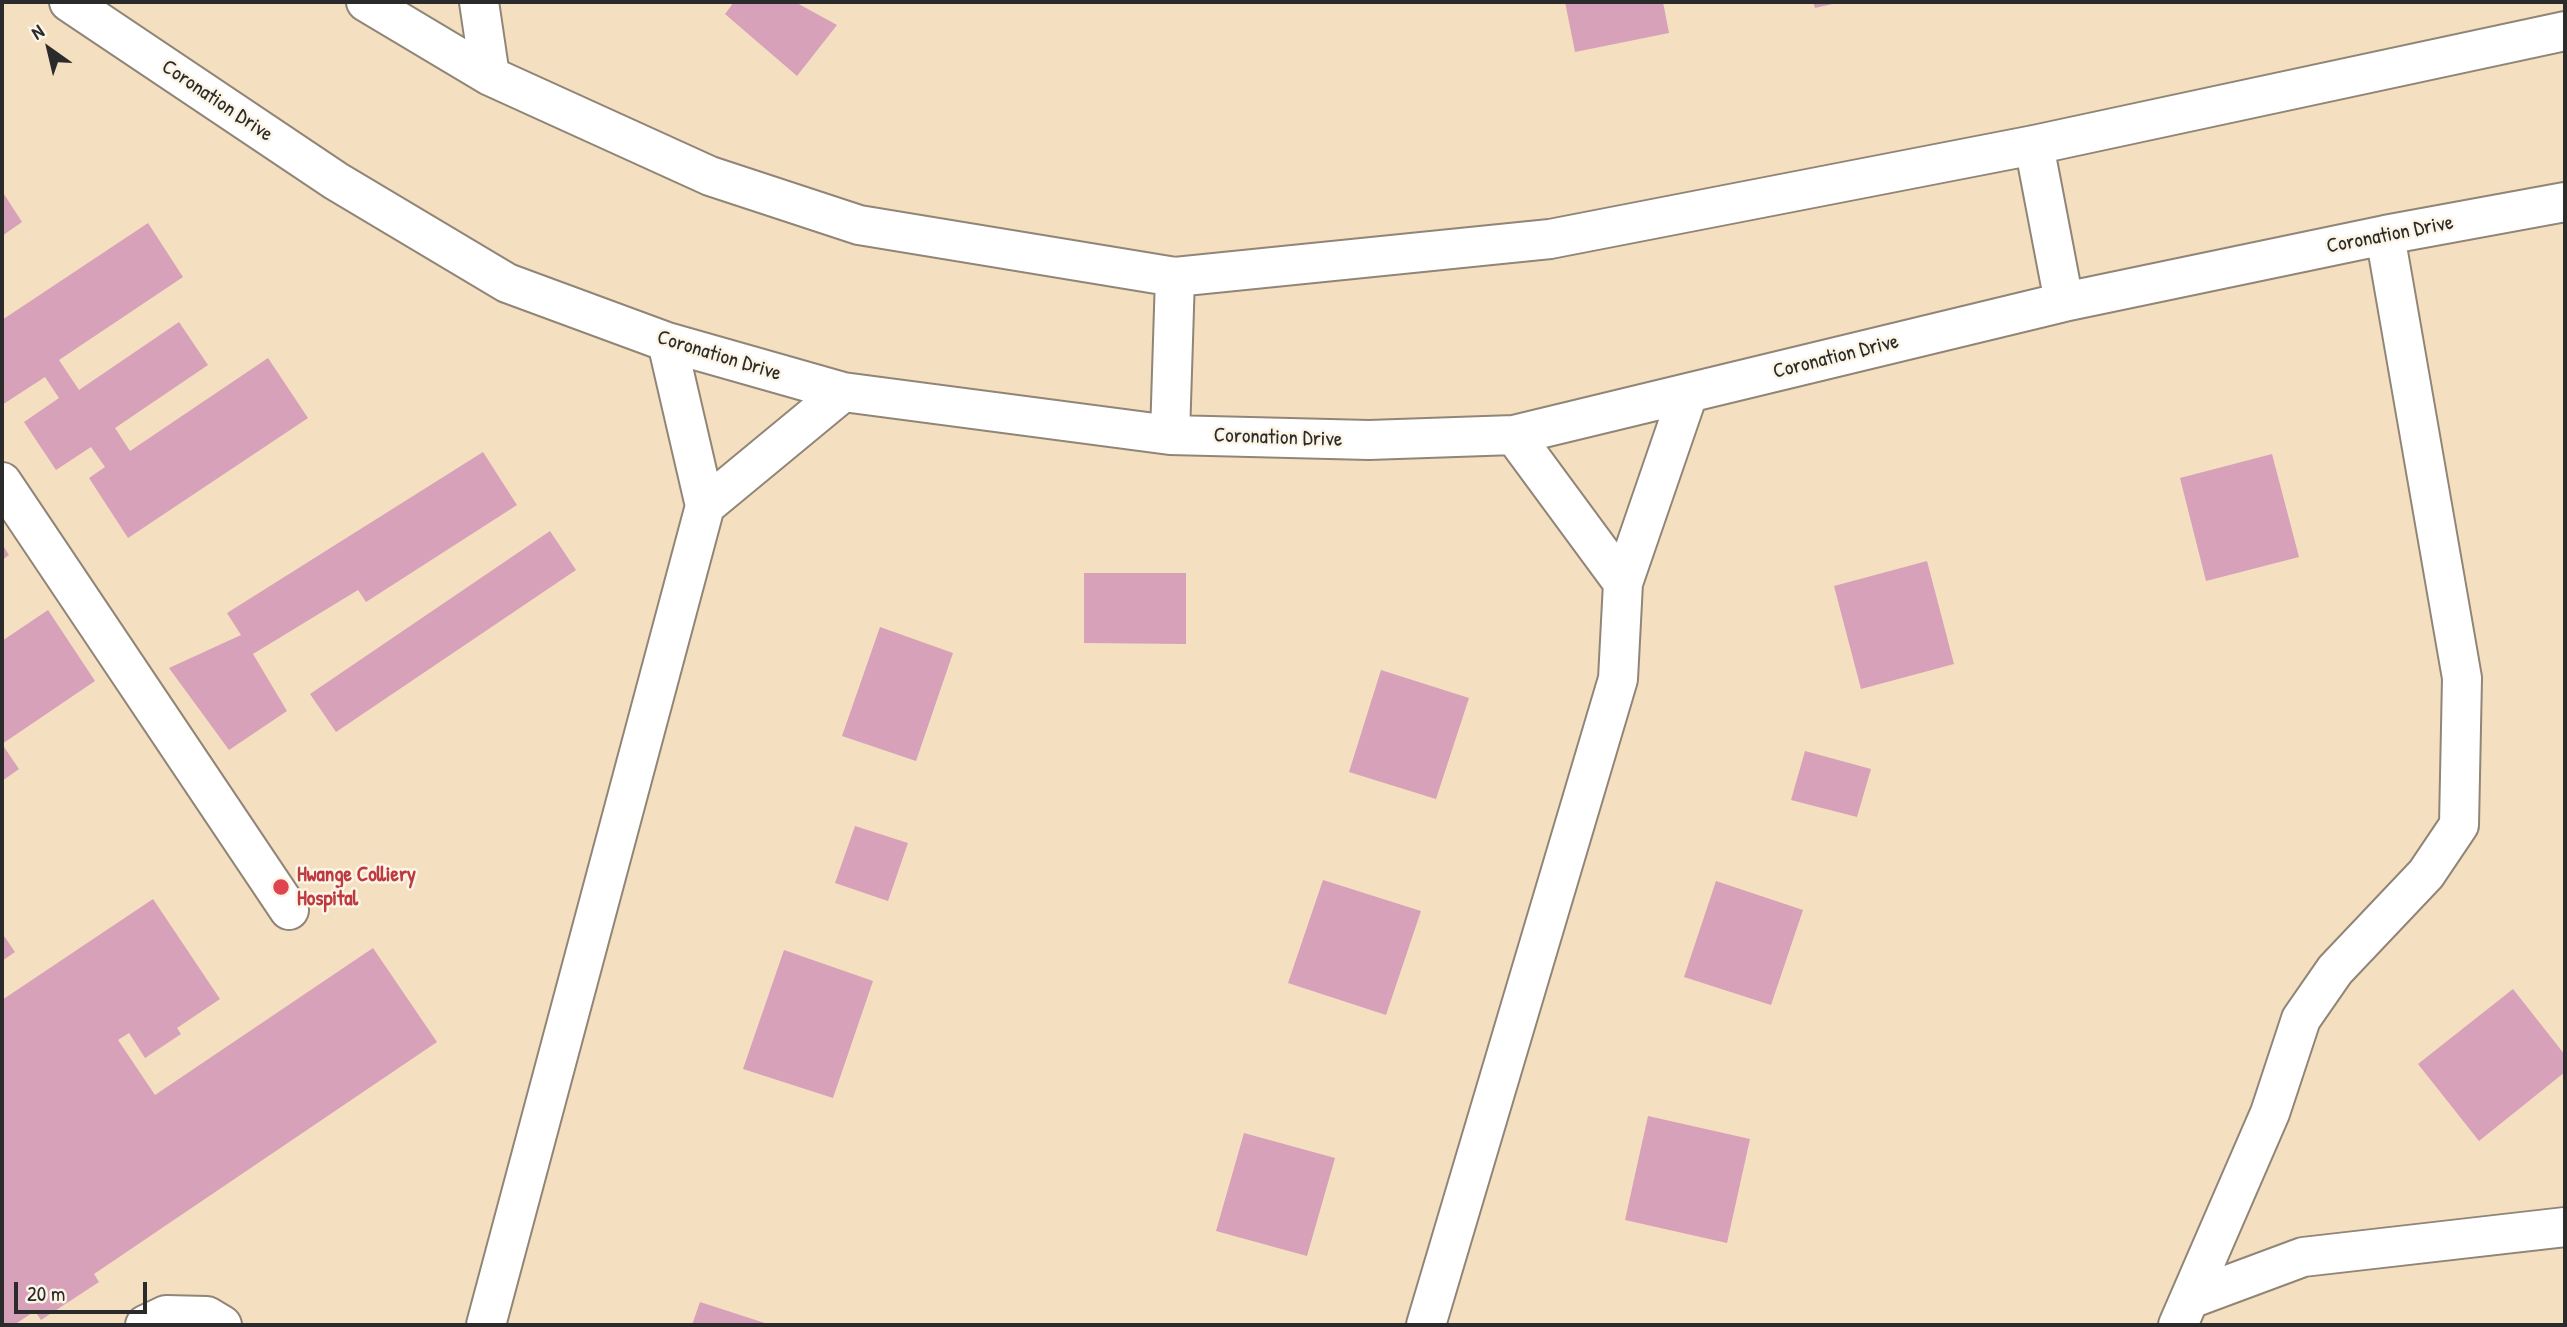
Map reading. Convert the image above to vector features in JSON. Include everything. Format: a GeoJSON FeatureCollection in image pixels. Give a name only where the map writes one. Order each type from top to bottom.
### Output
{"type":"FeatureCollection","features":[{"type":"Feature","properties":{"kind":"street","name":"Coronation Drive"},"geometry":{"type":"LineString","coordinates":[[69,2],[336,181],[507,283],[667,342],[843,392],[1170,435],[1369,440],[1514,435],[2064,302],[2385,235],[2565,202]]}},
{"type":"Feature","properties":{"kind":"street"},"geometry":{"type":"LineString","coordinates":[[366,2],[490,76],[710,176],[859,226],[1175,277],[1550,239],[2034,145],[2565,31]]}},
{"type":"Feature","properties":{"kind":"street"},"geometry":{"type":"LineString","coordinates":[[479,2],[490,76]]}},
{"type":"Feature","properties":{"kind":"street"},"geometry":{"type":"LineString","coordinates":[[2034,145],[2064,302]]}},
{"type":"Feature","properties":{"kind":"street"},"geometry":{"type":"LineString","coordinates":[[2184,1312],[2270,1113],[2301,1019],[2335,970],[2426,874],[2459,825],[2462,678],[2385,235]]}},
{"type":"Feature","properties":{"kind":"street"},"geometry":{"type":"LineString","coordinates":[[1170,435],[1175,277]]}},
{"type":"Feature","properties":{"kind":"street"},"geometry":{"type":"LineString","coordinates":[[486,1325],[705,506],[667,342]]}},
{"type":"Feature","properties":{"kind":"street"},"geometry":{"type":"LineString","coordinates":[[705,506],[843,392]]}},
{"type":"Feature","properties":{"kind":"street"},"geometry":{"type":"LineString","coordinates":[[1426,1325],[1618,679],[1623,583],[1688,394]]}},
{"type":"Feature","properties":{"kind":"street"},"geometry":{"type":"LineString","coordinates":[[1514,435],[1623,583]]}},
{"type":"Feature","properties":{"kind":"street"},"geometry":{"type":"LineString","coordinates":[[2,482],[289,910]]}},
{"type":"Feature","properties":{"kind":"street"},"geometry":{"type":"LineString","coordinates":[[2184,1312],[2303,1257],[2565,1227]]}},
{"type":"Feature","properties":{"kind":"street"},"geometry":{"type":"LineString","coordinates":[[145,1325],[166,1315],[207,1316],[222,1325]]}},
{"type":"Feature","properties":{"kind":"building"},"geometry":{"type":"Polygon","coordinates":[[[734,2],[795,2],[837,25],[797,76],[725,14],[734,2]]]}},
{"type":"Feature","properties":{"kind":"building"},"geometry":{"type":"Polygon","coordinates":[[[1565,2],[1663,2],[1669,33],[1575,52],[1565,2]]]}},
{"type":"Feature","properties":{"kind":"building"},"geometry":{"type":"Polygon","coordinates":[[[1813,2],[1837,2],[1837,3],[1815,8],[1813,2]]]}},
{"type":"Feature","properties":{"kind":"building"},"geometry":{"type":"Polygon","coordinates":[[[2,191],[22,222],[2,236],[2,191]]]}},
{"type":"Feature","properties":{"kind":"building"},"geometry":{"type":"Polygon","coordinates":[[[148,223],[183,277],[59,360],[79,390],[179,322],[208,365],[115,428],[130,451],[268,358],[308,418],[128,538],[89,478],[105,467],[91,447],[56,470],[24,422],[59,398],[45,377],[2,405],[2,320],[148,223]]]}},
{"type":"Feature","properties":{"kind":"building"},"geometry":{"type":"Polygon","coordinates":[[[483,452],[517,505],[366,602],[358,590],[253,654],[287,711],[229,750],[169,668],[241,635],[227,613],[483,452]]]}},
{"type":"Feature","properties":{"kind":"building"},"geometry":{"type":"Polygon","coordinates":[[[2272,454],[2299,557],[2206,581],[2180,478],[2272,454]]]}},
{"type":"Feature","properties":{"kind":"building"},"geometry":{"type":"Polygon","coordinates":[[[550,531],[576,570],[336,732],[310,694],[550,531]]]}},
{"type":"Feature","properties":{"kind":"building"},"geometry":{"type":"Polygon","coordinates":[[[2,544],[9,555],[2,560],[2,544]]]}},
{"type":"Feature","properties":{"kind":"building"},"geometry":{"type":"Polygon","coordinates":[[[1927,561],[1954,664],[1861,689],[1834,586],[1927,561]]]}},
{"type":"Feature","properties":{"kind":"building"},"geometry":{"type":"Polygon","coordinates":[[[1084,573],[1186,573],[1186,644],[1084,643],[1084,573]]]}},
{"type":"Feature","properties":{"kind":"building"},"geometry":{"type":"Polygon","coordinates":[[[48,610],[95,681],[2,744],[2,641],[48,610]]]}},
{"type":"Feature","properties":{"kind":"building"},"geometry":{"type":"Polygon","coordinates":[[[880,627],[953,653],[916,761],[842,736],[880,627]]]}},
{"type":"Feature","properties":{"kind":"building"},"geometry":{"type":"Polygon","coordinates":[[[1381,670],[1469,698],[1436,799],[1349,772],[1381,670]]]}},
{"type":"Feature","properties":{"kind":"building"},"geometry":{"type":"Polygon","coordinates":[[[2,744],[19,769],[2,781],[2,744]]]}},
{"type":"Feature","properties":{"kind":"building"},"geometry":{"type":"Polygon","coordinates":[[[1805,751],[1871,769],[1857,817],[1791,800],[1805,751]]]}},
{"type":"Feature","properties":{"kind":"building"},"geometry":{"type":"Polygon","coordinates":[[[855,826],[908,843],[888,901],[835,883],[855,826]]]}},
{"type":"Feature","properties":{"kind":"building"},"geometry":{"type":"Polygon","coordinates":[[[1323,880],[1421,911],[1386,1015],[1288,983],[1323,880]]]}},
{"type":"Feature","properties":{"kind":"building"},"geometry":{"type":"Polygon","coordinates":[[[1716,881],[1803,910],[1771,1005],[1684,977],[1716,881]]]}},
{"type":"Feature","properties":{"kind":"building"},"geometry":{"type":"Polygon","coordinates":[[[153,899],[220,999],[177,1028],[181,1034],[145,1058],[129,1033],[118,1040],[155,1095],[373,948],[437,1042],[94,1274],[99,1282],[41,1320],[35,1311],[14,1325],[2,1325],[2,1000],[153,899]]]}},
{"type":"Feature","properties":{"kind":"building"},"geometry":{"type":"Polygon","coordinates":[[[2,933],[15,952],[2,961],[2,933]]]}},
{"type":"Feature","properties":{"kind":"building"},"geometry":{"type":"Polygon","coordinates":[[[784,950],[873,981],[833,1098],[743,1069],[784,950]]]}},
{"type":"Feature","properties":{"kind":"building"},"geometry":{"type":"Polygon","coordinates":[[[2513,989],[2565,1055],[2565,1072],[2479,1141],[2418,1064],[2513,989]]]}},
{"type":"Feature","properties":{"kind":"building"},"geometry":{"type":"Polygon","coordinates":[[[1648,1116],[1750,1139],[1727,1243],[1625,1220],[1648,1116]]]}},
{"type":"Feature","properties":{"kind":"building"},"geometry":{"type":"Polygon","coordinates":[[[1244,1133],[1335,1158],[1307,1256],[1216,1231],[1244,1133]]]}},
{"type":"Feature","properties":{"kind":"building"},"geometry":{"type":"Polygon","coordinates":[[[700,1302],[771,1325],[692,1325],[700,1302]]]}},
{"type":"Feature","properties":{"kind":"place","name":"Hwange Colliery Hospital"},"geometry":{"type":"Point","coordinates":[281,887]}}]}
